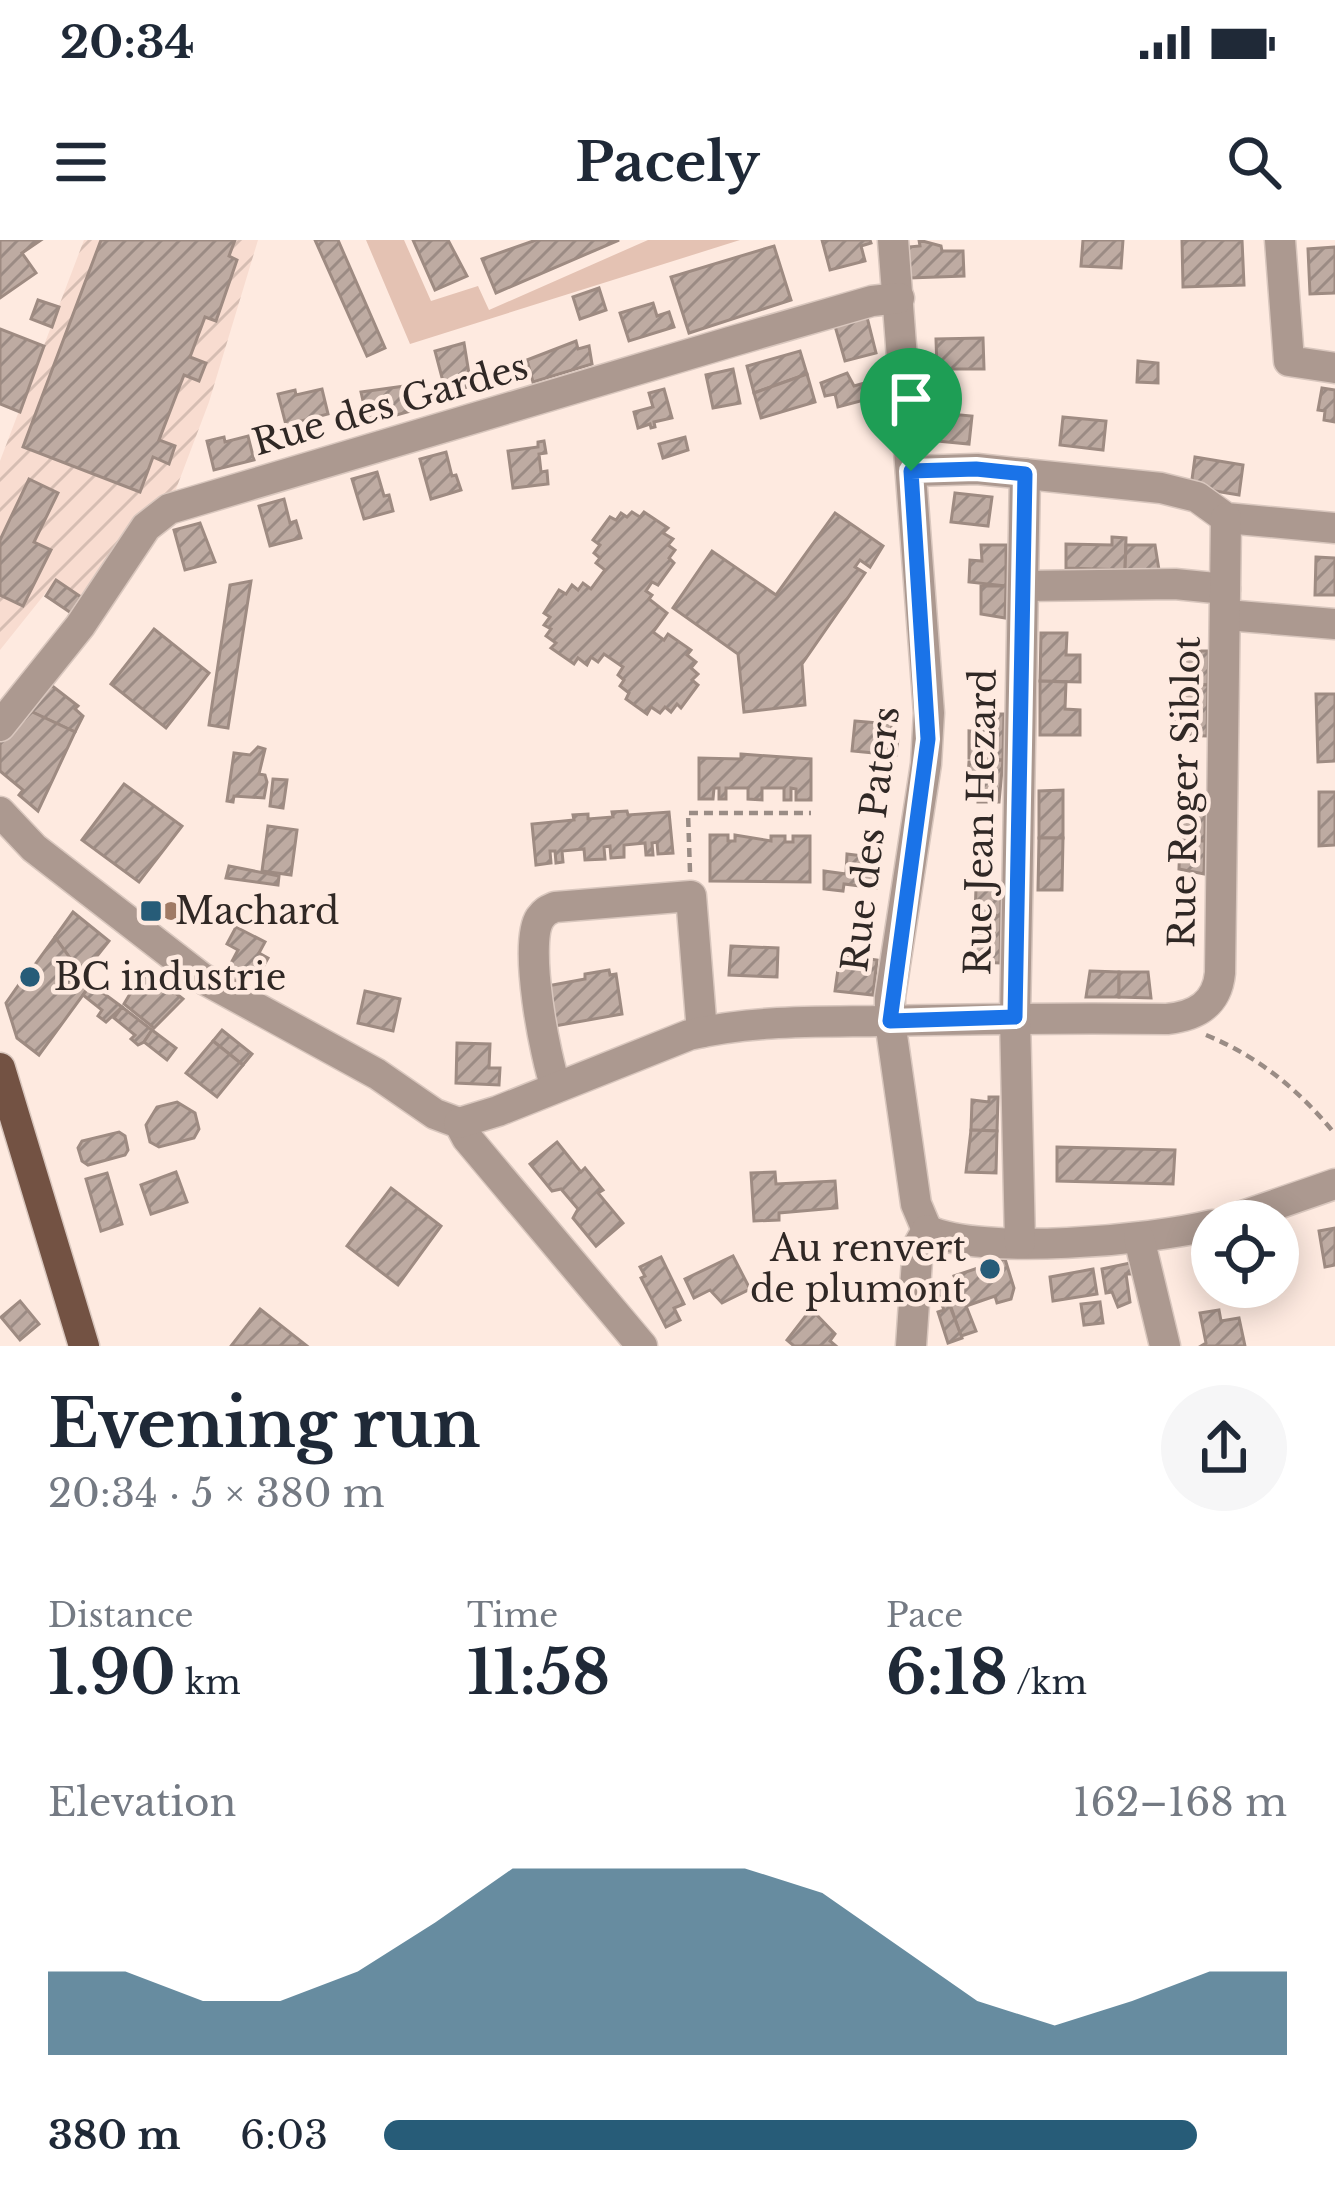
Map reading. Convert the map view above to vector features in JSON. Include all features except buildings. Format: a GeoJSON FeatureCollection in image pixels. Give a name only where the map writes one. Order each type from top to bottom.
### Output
{"type":"FeatureCollection","features":[{"type":"Feature","properties":{"kind":"main road"},"geometry":{"type":"LineString","coordinates":[[0,1068],[84,1346]]}},
{"type":"Feature","properties":{"kind":"street","name":"Rue des Paters"},"geometry":{"type":"LineString","coordinates":[[893,240],[928,739],[890,1021],[916,1204],[927,1229]]}},
{"type":"Feature","properties":{"kind":"street"},"geometry":{"type":"LineString","coordinates":[[1280,240],[1289,362],[1335,368]]}},
{"type":"Feature","properties":{"kind":"street","name":"Rue des Gardes"},"geometry":{"type":"LineString","coordinates":[[0,726],[80,626],[146,527],[169,509],[730,342],[899,298]]}},
{"type":"Feature","properties":{"kind":"street"},"geometry":{"type":"LineString","coordinates":[[911,471],[976,469],[1161,488],[1197,497],[1226,518],[1335,528]]}},
{"type":"Feature","properties":{"kind":"street","name":"Rue Jean Hezard"},"geometry":{"type":"LineString","coordinates":[[1020,1243],[1015,1017],[1025,474]]}},
{"type":"Feature","properties":{"kind":"street","name":"Rue Roger Siblot"},"geometry":{"type":"LineString","coordinates":[[1183,1018],[1207,1006],[1220,973],[1226,518]]}},
{"type":"Feature","properties":{"kind":"street"},"geometry":{"type":"LineString","coordinates":[[1024,586],[1174,584],[1226,602]]}},
{"type":"Feature","properties":{"kind":"street","name":"Rue Roger Siblot"},"geometry":{"type":"LineString","coordinates":[[1226,602],[1335,624]]}},
{"type":"Feature","properties":{"kind":"street"},"geometry":{"type":"LineString","coordinates":[[0,812],[34,848],[202,977],[377,1075],[435,1114],[459,1123],[702,1032],[752,1023],[1183,1018]]}},
{"type":"Feature","properties":{"kind":"street"},"geometry":{"type":"LineString","coordinates":[[0,837],[34,848]]}},
{"type":"Feature","properties":{"kind":"street"},"geometry":{"type":"LineString","coordinates":[[556,1087],[537,998],[535,932],[538,920],[555,907],[691,896],[702,1032]]}},
{"type":"Feature","properties":{"kind":"street"},"geometry":{"type":"LineString","coordinates":[[459,1123],[466,1138],[642,1346]]}},
{"type":"Feature","properties":{"kind":"street"},"geometry":{"type":"LineString","coordinates":[[1289,1200],[1335,1184]]}},
{"type":"Feature","properties":{"kind":"street"},"geometry":{"type":"LineString","coordinates":[[911,1346],[918,1246],[927,1229],[939,1235],[1020,1243],[1139,1238],[1191,1229]]}},
{"type":"Feature","properties":{"kind":"street"},"geometry":{"type":"LineString","coordinates":[[1139,1238],[1165,1346]]}},
{"type":"Feature","properties":{"kind":"path"},"geometry":{"type":"LineString","coordinates":[[691,896],[688,813],[812,813]]}},
{"type":"Feature","properties":{"kind":"path"},"geometry":{"type":"LineString","coordinates":[[1183,1018],[1196,1031],[1234,1046],[1288,1082],[1335,1134]]}},
{"type":"Feature","properties":{"kind":"shaded area"},"geometry":{"type":"Polygon","coordinates":[[[84,240],[258,240],[209,402],[173,497],[84,600],[56,580],[0,650],[0,461],[84,240]]]}},
{"type":"Feature","properties":{"kind":"shaded area"},"geometry":{"type":"Polygon","coordinates":[[[366,240],[404,240],[431,301],[478,286],[489,310],[648,240],[740,240],[410,344],[366,240]]]}},
{"type":"Feature","properties":{"kind":"place","name":"Machard"},"geometry":{"type":"Point","coordinates":[151,911]}},
{"type":"Feature","properties":{"kind":"place","name":"BC industrie"},"geometry":{"type":"Point","coordinates":[30,977]}},
{"type":"Feature","properties":{"kind":"place","name":"Au renvert de plumont"},"geometry":{"type":"Point","coordinates":[990,1269]}},
{"type":"Feature","properties":{"kind":"route"},"geometry":{"type":"LineString","coordinates":[[976,469],[1025,474],[1015,1017],[890,1021],[928,739],[911,471],[976,469]]}}]}
